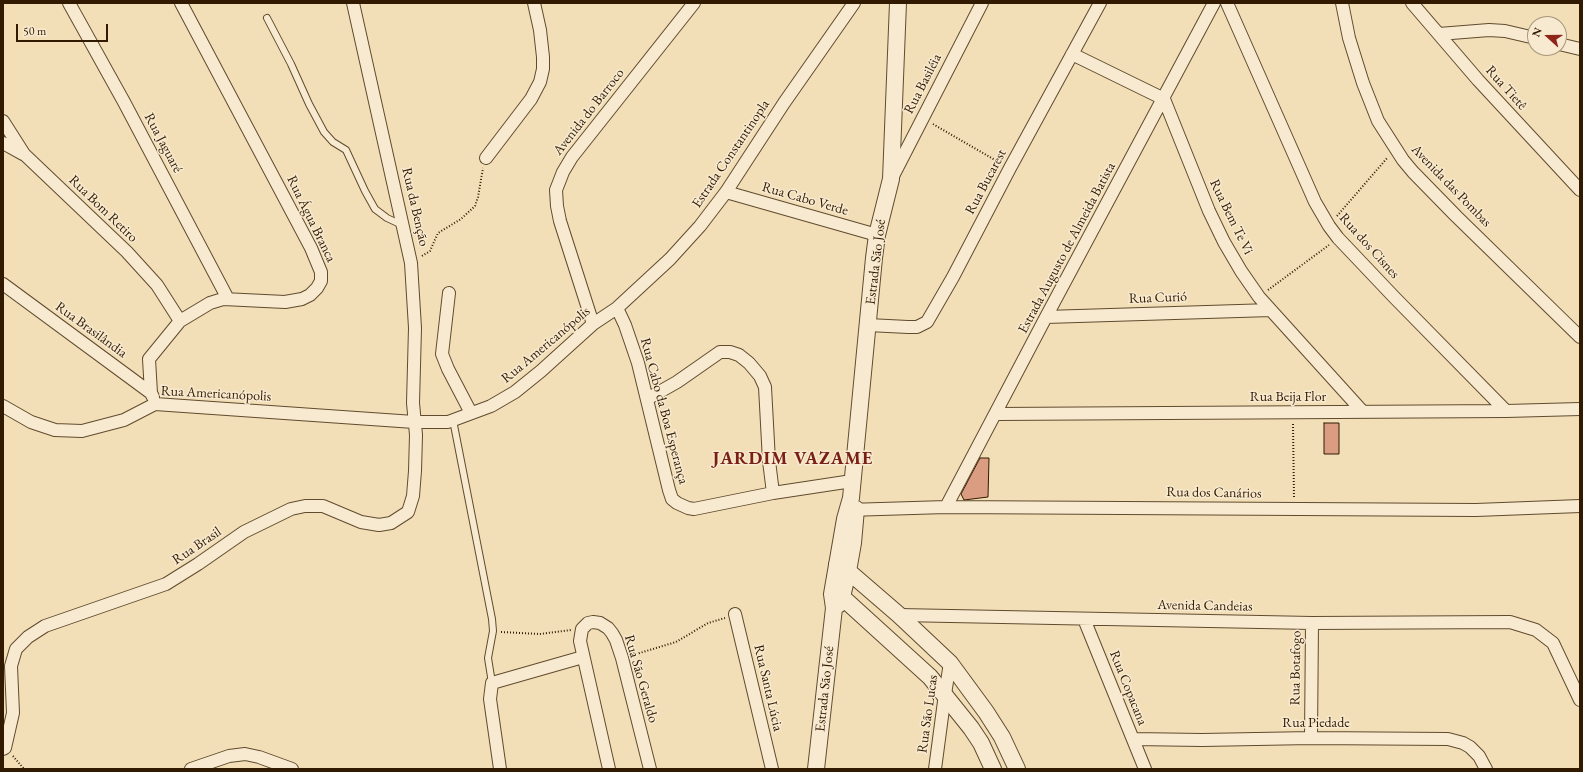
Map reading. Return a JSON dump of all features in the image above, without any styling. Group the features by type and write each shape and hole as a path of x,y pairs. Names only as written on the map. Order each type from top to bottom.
{"street":[{"name":"Rua Jaguaré","path":"68,3 124,102 228,299"},
{"name":"Rua Água Branca","path":"153,398 149,359 180,321 217,300 228,299 285,302 302,299 310,295 321,281 321,272 311,248 181,3"},
{"name":"Rua da Benção","path":"353,3 404,225 411,263 415,328 413,403 414,422"},
{"path":"486,158 531,99 540,82 543,69 540,30 534,3"},
{"name":"Avenida do Barroco","path":"593,324 560,221 556,206 556,190 562,172 572,157 694,3"},
{"name":"Estrada Constantinopla","path":"617,308 670,259 700,226 726,192 784,103 854,3"},
{"name":"Estrada São José","path":"816,769 836,599 842,568 853,543 851,506 852,481 877,235 891,179 898,3"},
{"name":"Rua Basiléia","path":"891,179 982,3"},
{"name":"Rua Bucarest","path":"868,325 917,327 927,322 953,277 1010,168 1100,3"},
{"name":"Estrada Augusto de Almeida Batista","path":"946,507 1214,3"},
{"name":"Rua dos Cisnes","path":"1227,3 1315,202 1329,226 1338,238 1506,411"},
{"name":"Avenida das Pombas","path":"1342,3 1349,38 1363,83 1378,121 1395,148 1413,172 1580,337"},
{"name":"Rua Tietê","path":"1412,3 1478,80 1580,190"},
{"path":"1439,34 1489,30 1505,31 1527,36"},
{"path":"1567,46 1580,49"},
{"path":"1072,54 1164,98"},
{"name":"Rua Bem Te Vi","path":"1164,98 1209,212 1224,242 1259,297 1363,412"},
{"name":"Rua Bom Retiro","path":"3,121 24,154 127,252 157,285 180,321"},
{"path":"3,143 24,154"},
{"name":"Rua Cabo Verde","path":"726,192 877,235"},
{"name":"Rua Brasilândia","path":"3,284 153,398"},
{"path":"449,293 442,354 448,369 471,413"},
{"name":"Rua Americanópolis","path":"450,421 491,406 515,392 541,371 593,324 617,308"},
{"name":"Rua Cabo da Boa Esperança","path":"617,308 625,326 647,399 652,425 672,499 682,506 694,509 773,493"},
{"name":"Rua Curió","path":"1046,317 1271,310"},
{"path":"647,399 677,382 720,352 730,352 739,355 749,363 760,376 765,387 769,461 773,493 852,481"},
{"name":"Rua Americanópolis","path":"3,406 31,422 55,430 82,431 124,420 153,398 414,422"},
{"name":"Rua Beija Flor","path":"996,414 1292,411 1506,411 1580,409"},
{"path":"414,422 450,421"},
{"name":"Rua Brasil","path":"4,748 13,713 11,666 16,649 28,637 51,624 166,584 244,532 291,508 323,506 360,522 379,525 391,522 408,512 413,496 416,435 414,422"},
{"name":"Rua dos Canários","path":"851,506 1476,510 1580,506"},
{"path":"842,568 899,615 950,663 986,712 1002,737 1017,769"},
{"path":"836,599 914,661 945,694 981,743 993,769"},
{"name":"Rua Santa Lúcia","path":"735,614 772,769"},
{"name":"Avenida Candeias","path":"899,615 1312,623 1510,622 1536,630 1553,643 1580,700"},
{"name":"Rua Copacana","path":"1084,619 1145,769"},
{"name":"Rua São Geraldo","path":"582,629 588,623 593,622 600,623 608,628 612,633 622,658 650,769"},
{"name":"Rua Botafogo","path":"1311,738 1312,623"},
{"path":"582,629 580,641 582,657 609,769"},
{"path":"500,769 490,699 492,683 582,657"},
{"name":"Rua São Lucas","path":"936,769 950,663"},
{"name":"Rua Piedade","path":"1133,739 1448,739 1463,743 1470,747 1479,756 1486,769"},
{"path":"191,769 229,756 245,754 259,757 292,769"}],"lane":[{"path":"267,18 324,132 333,142 346,150 365,191 376,209 387,218 404,225"},
{"path":"450,421 487,592 493,631 488,658 492,683"}],"path":[{"path":"923,118 1010,168"},
{"path":"1329,226 1395,148"},
{"path":"411,263 430,251 438,233 461,219 475,206 478,197 481,173 486,158"},
{"path":"1259,297 1338,238"},
{"path":"1292,411 1294,509"},
{"path":"622,658 676,642 708,623 735,614"},
{"path":"493,631 540,634 582,629"},
{"path":"4,748 24,769"}],"building":[{"path":"1324,423 1339,423 1339,454 1324,454"},
{"path":"980,458 989,458 988,497 964,500 961,494"}],"district":[{"name":"JARDIM VAZAME","path":"793,459"}]}
